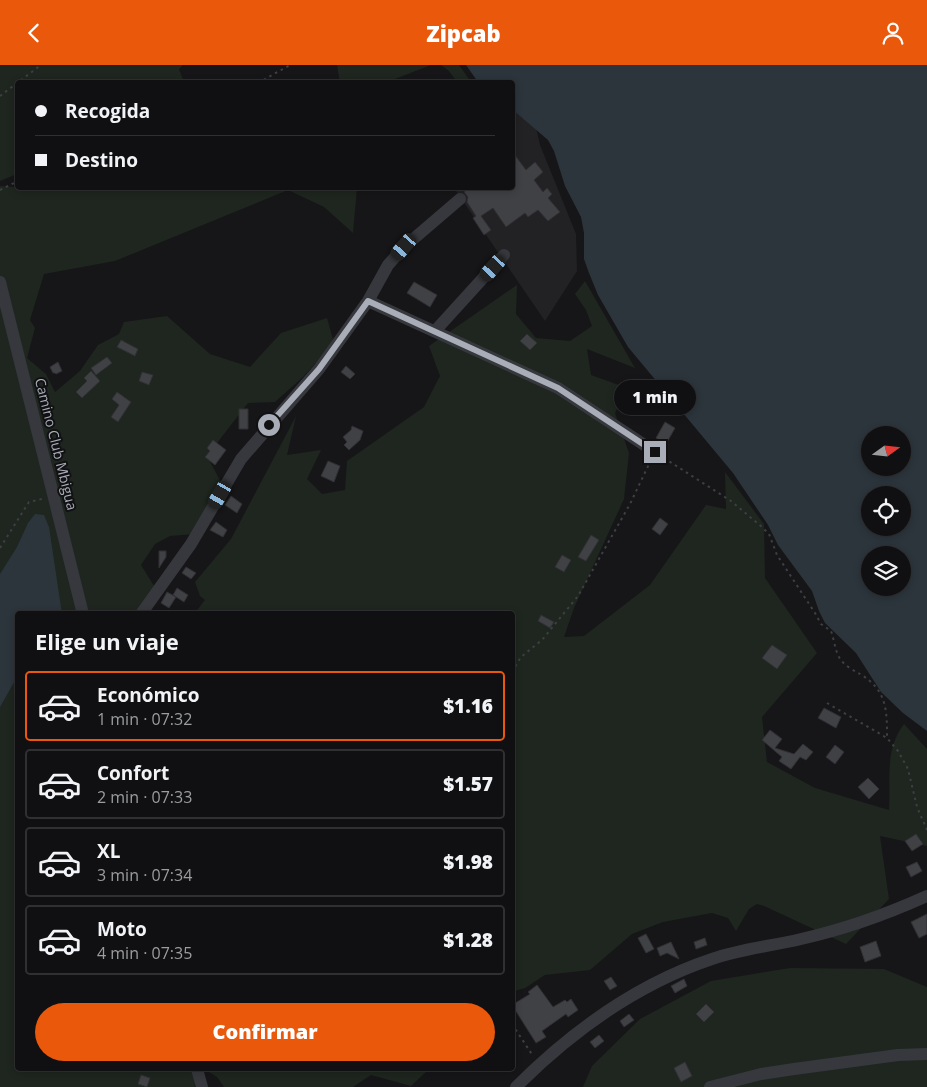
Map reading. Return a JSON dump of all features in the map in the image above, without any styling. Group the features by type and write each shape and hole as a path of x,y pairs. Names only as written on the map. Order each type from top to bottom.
{"street":[{"path":"143,611 191,544 241,459 319,369 368,301 388,265 404,247 460,199"},
{"path":"435,331 504,255"},
{"name":"Camino Club Mbigua","path":"0,281 81,611"},
{"path":"368,301 558,388 655,452"},
{"path":"516,1087 539,1064 612,1007 690,967 713,959 849,927 882,916 927,896"},
{"path":"710,1087 761,1074 898,1055 927,1054"},
{"path":"198,1071 202,1087"}],"path":[{"path":"21,80 41,65"},
{"path":"263,80 285,66 290,65"},
{"path":"0,96 15,85"},
{"path":"0,190 15,182"},
{"path":"515,667 521,657 542,640 578,596 630,504 655,452 731,501 769,534 777,555 821,624 831,631 839,657 852,670 868,679 880,693 887,709 887,738"},
{"path":"0,548 29,502 54,496"},
{"path":"827,703 887,738 898,751 908,769 917,807 927,830"},
{"path":"515,1028 539,1064"}],"shaded area":[{"path":"0,65 183,65 179,69 183,80 15,80 15,175 0,181"},
{"path":"337,65 431,65 395,79 340,80"},
{"path":"441,65 459,65 470,80 456,80 449,71"},
{"path":"466,65 927,65 927,731 903,713 881,692 856,653 825,623 812,591 778,545 768,525 733,473 628,347 598,295 589,273 584,259 584,233 581,217 565,186 554,151 548,140 515,112 515,80 477,80"},
{"path":"515,109 536,128 540,145 576,234 577,271 545,321 455,190 515,190"},
{"path":"0,186 15,187 15,190 78,191 288,190 115,261 44,274 30,320 35,328 27,358 46,374 55,392 80,371 98,345 119,334 124,322 167,316 210,354 250,367 281,333 327,318 334,343 303,377 275,402 248,403 207,456 222,484 195,534 170,536 155,544 141,565 156,589 142,611 15,611 15,1071 195,1071 195,1087 0,1087"},
{"path":"288,190 357,190 353,233 324,207"},
{"path":"585,281 635,368 587,349 591,375 627,388 615,413 629,453 624,499 574,608 564,637 584,636 650,585 706,505 726,509 725,472 764,524 765,578 817,653 762,717 767,762 815,788 889,810 891,755 898,734 904,724 927,749 927,846 880,836 889,899 846,944 757,904 749,909 736,931 728,918 712,913 663,922 632,934 590,970 545,975 525,988 515,991 515,611 196,611 205,600 200,596 195,582 231,539 296,416 287,455 321,450 307,479 322,494 345,490 347,461 424,407 440,376 429,346 517,285 516,314 536,338 570,341 592,326 586,310 575,294"},
{"path":"35,514 44,515 49,527 62,611 15,611 15,681 0,707 0,574 17,547 28,523"},
{"path":"790,968 884,969 927,987 927,1087 583,1087 592,1066 640,1019 711,981"},
{"path":"427,1071 411,1086 371,1075 353,1087 224,1087 217,1077 209,1072"}],"building":[{"path":"515,155 526,170 535,162 543,172 534,180 543,192 547,188 552,194 548,198 560,212 548,221 538,210 528,217 525,213 506,227 493,208 481,216 491,230 484,235 473,218 476,216 467,202 468,197 464,192 466,190 515,190"},
{"path":"414,282 437,295 430,307 407,293"},
{"path":"527,334 537,343 530,350 520,341"},
{"path":"121,340 138,349 135,356 117,347"},
{"path":"107,357 112,363 96,375 91,368"},
{"path":"58,362 62,371 56,374 53,373 50,367"},
{"path":"346,366 355,374 350,379 341,372"},
{"path":"91,371 100,381 82,398 76,392 87,381 84,378"},
{"path":"142,372 153,375 149,385 139,381"},
{"path":"117,392 131,402 118,422 111,417 119,405 112,399"},
{"path":"239,409 248,409 248,429 239,429"},
{"path":"665,422 675,428 666,444 656,438"},
{"path":"352,426 363,431 360,440 349,450 344,445 347,442 343,437 351,430"},
{"path":"213,440 226,450 215,465 205,457 210,451 207,448"},
{"path":"328,461 340,466 334,482 321,476"},
{"path":"231,496 242,504 237,513 225,505"},
{"path":"660,518 668,524 660,535 652,529"},
{"path":"216,522 227,530 223,537 210,530"},
{"path":"591,535 599,540 586,561 578,557"},
{"path":"159,551 166,551 166,557 159,568"},
{"path":"562,555 571,560 564,572 555,567"},
{"path":"186,567 196,573 191,579 182,573"},
{"path":"177,588 188,595 184,602 173,595"},
{"path":"167,592 176,597 169,608 161,603"},
{"path":"541,615 554,622 550,628 538,621"},
{"path":"772,645 787,655 777,669 762,658"},
{"path":"824,708 841,717 836,728 818,718"},
{"path":"770,730 782,739 775,748 794,754 803,744 813,752 806,760 800,757 791,769 779,761 782,757 762,740"},
{"path":"835,745 844,752 835,764 826,757"},
{"path":"868,778 879,789 869,799 858,787"},
{"path":"916,834 923,844 912,851 905,841"},
{"path":"917,862 922,871 911,877 906,867"},
{"path":"927,914 927,934 919,938 911,922"},
{"path":"646,934 654,949 646,953 638,938"},
{"path":"705,938 707,945 696,949 694,942"},
{"path":"876,941 881,956 865,962 860,947"},
{"path":"671,942 679,959 667,953 660,956 657,948"},
{"path":"611,977 617,986 610,990 604,981"},
{"path":"684,979 687,986 675,993 671,986"},
{"path":"537,985 553,1007 565,1000 567,1002 571,999 578,1010 568,1017 566,1014 542,1031 546,1037 536,1043 515,1010 515,1003 530,994 528,992"},
{"path":"706,1004 714,1012 704,1022 696,1014"},
{"path":"629,1014 634,1020 624,1027 620,1021"},
{"path":"599,1035 604,1041 595,1048 590,1042"},
{"path":"685,1062 692,1076 681,1082 674,1068"},
{"path":"141,1075 150,1078 147,1087 138,1084"}],"route":[{"path":"269,425 319,369 368,301 558,388 655,452"}]}
